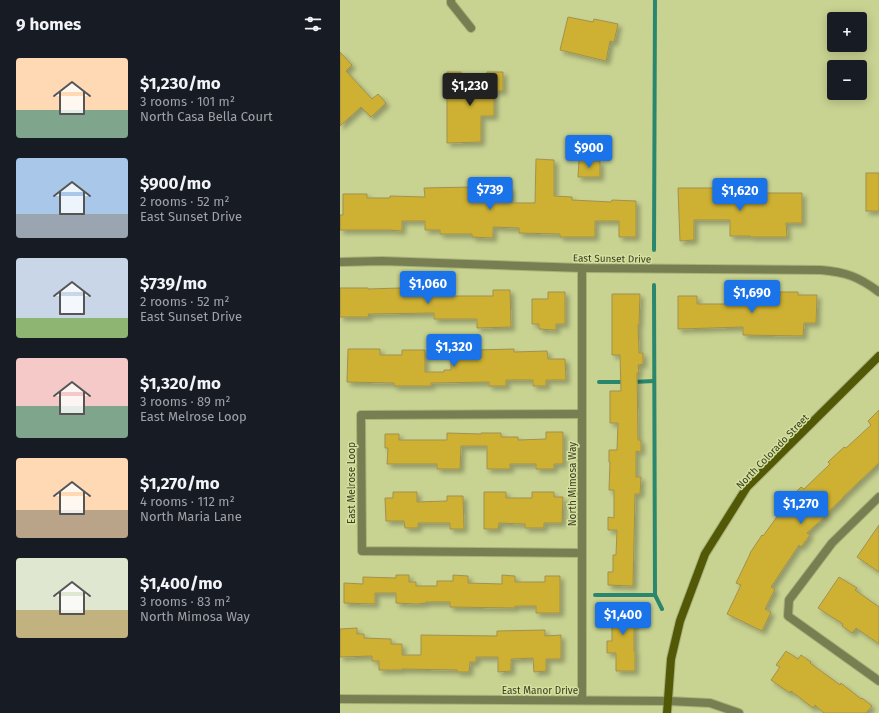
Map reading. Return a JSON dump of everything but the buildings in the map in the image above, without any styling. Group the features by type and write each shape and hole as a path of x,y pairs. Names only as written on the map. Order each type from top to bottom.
{"street":[{"path":"451,0 451,3 471,28"},
{"name":"East Sunset Drive","path":"340,262 382,261 582,268 821,270 849,274 863,281 879,292"},
{"name":"North Mimosa Way","path":"582,268 582,700"},
{"name":"North Colorado Street","path":"667,713 670,659 680,621 705,554 747,488 879,356"},
{"name":"East Melrose Loop","path":"582,414 361,415 362,551 582,554"},
{"path":"878,500 832,543 790,600 788,616 879,682"},
{"name":"East Manor Drive","path":"340,699 668,701 710,703 739,713"}],"waterway":[{"path":"654,250 655,0"},
{"path":"654,285 655,595 662,609"},
{"path":"633,382 654,381"},
{"path":"599,382 625,382"},
{"path":"595,595 655,595"}]}
